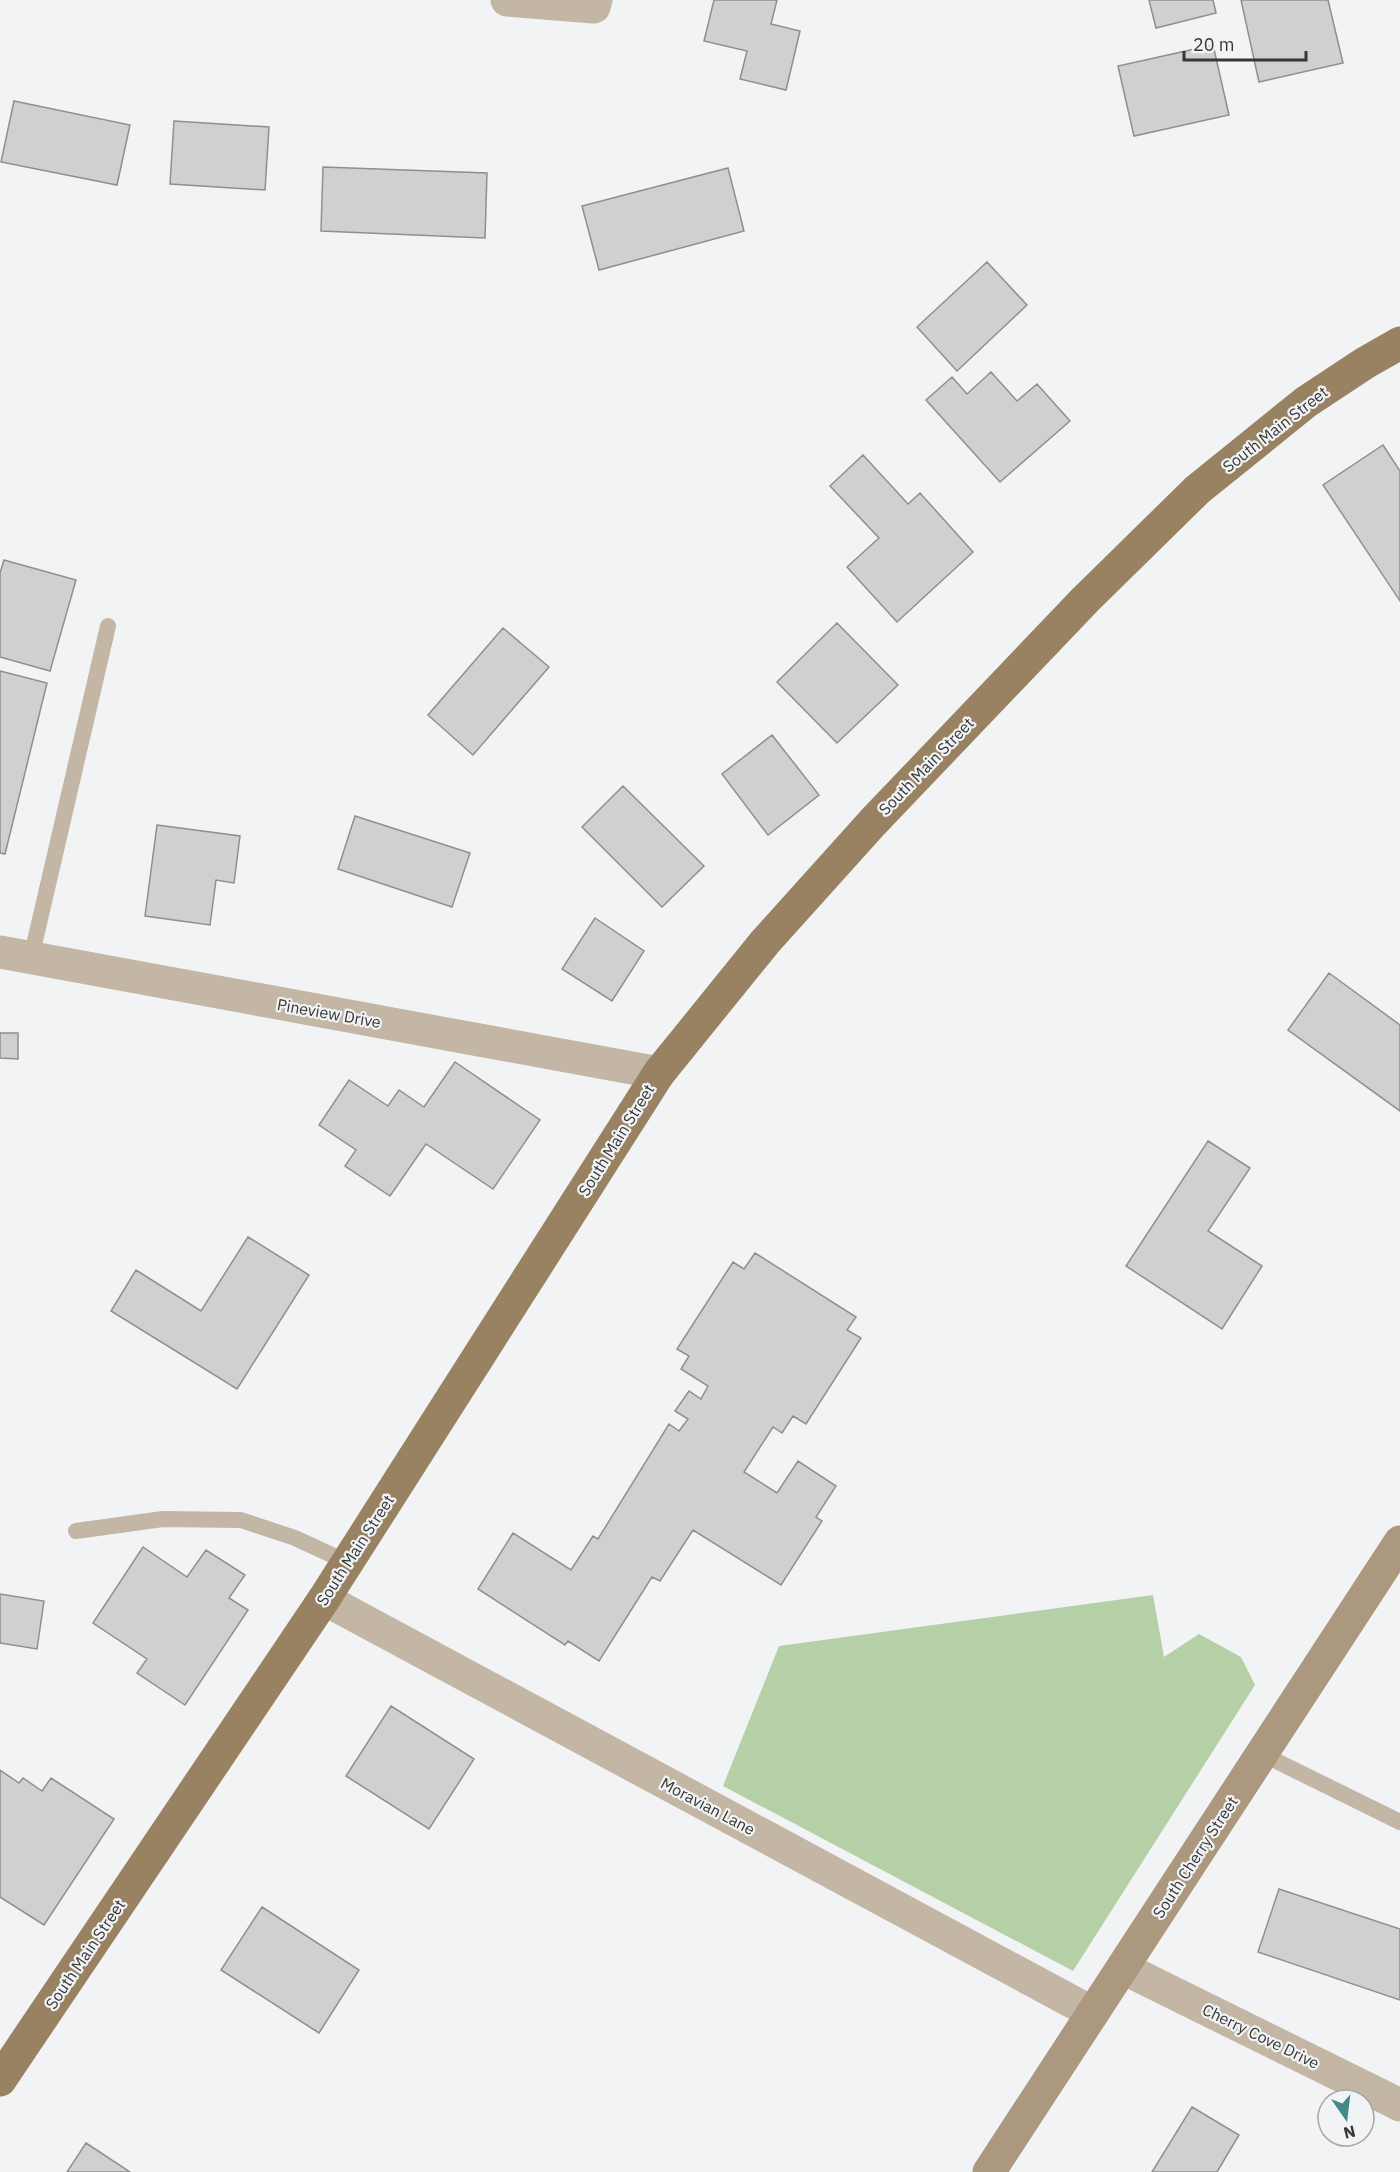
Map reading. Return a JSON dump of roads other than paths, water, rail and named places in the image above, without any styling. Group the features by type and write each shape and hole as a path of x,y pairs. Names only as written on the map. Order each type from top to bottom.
{"main road":[{"name":"South Main Street","path":"0,2080 324,1599 659,1073 765,942 873,822 1135,550 1197,490 1261,437 1306,402 1400,343"},
{"name":"South Cherry Street","path":"989,2172 1400,1542"}],"street":[{"path":"507,0 595,3"},
{"name":"Pineview Drive","path":"16,955 659,1073"},
{"name":"Moravian Lane","path":"324,1599 1093,2013"},
{"name":"Cherry Cove Drive","path":"1123,1968 1400,2105"}],"lane":[{"path":"16,955 108,626"},
{"path":"76,1531 163,1519 241,1520 295,1538 347,1562"},
{"path":"1262,1754 1400,1822"}]}
